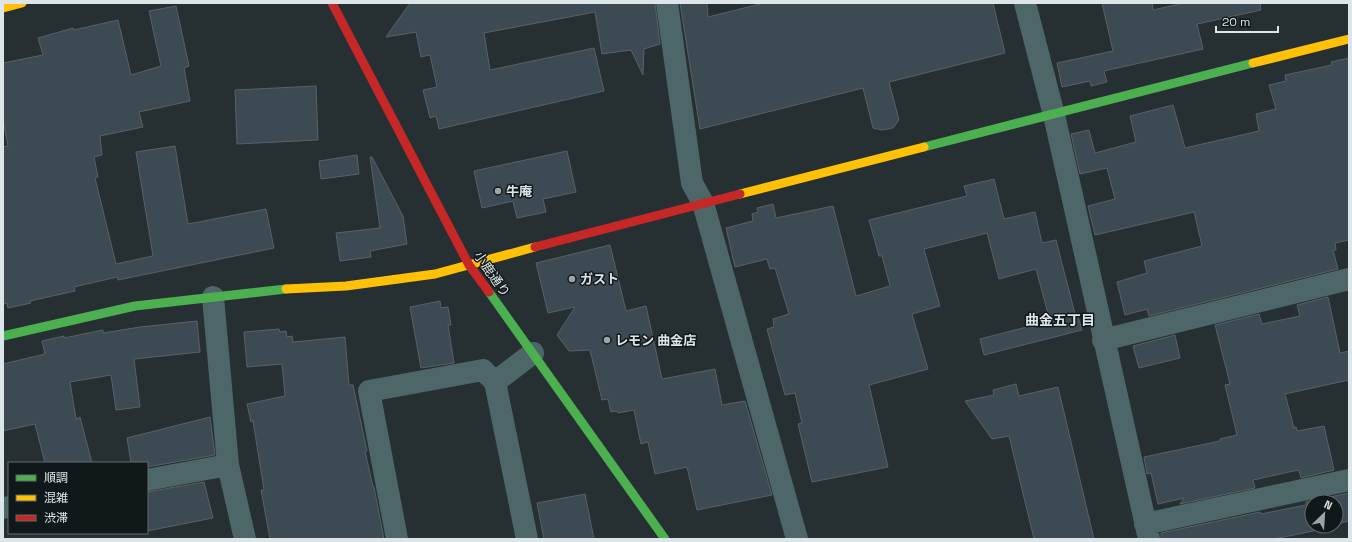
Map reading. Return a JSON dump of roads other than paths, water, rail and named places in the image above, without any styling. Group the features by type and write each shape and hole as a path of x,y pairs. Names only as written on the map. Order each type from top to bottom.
{"street":[{"path":"3,8 22,3"},
{"name":"小鹿通り","path":"332,3 469,265 665,539"},
{"path":"667,3 692,183 703,204 797,539"},
{"path":"1025,3 1054,115 1147,532 1349,480"},
{"path":"3,336 135,306 213,297 398,280 435,274 1349,39"},
{"path":"1103,340 1349,279"},
{"path":"213,297 228,465 245,539"},
{"path":"495,382 533,353"},
{"path":"396,539 369,391 483,370 495,382 527,539"},
{"path":"148,480 228,465"}],"place":[{"name":"牛庵","path":"498,191"},
{"name":"ガスト","path":"572,279"},
{"name":"レモン 曲金店","path":"607,340"}],"district":[{"name":"曲金五丁目","path":"1060,320"}]}
